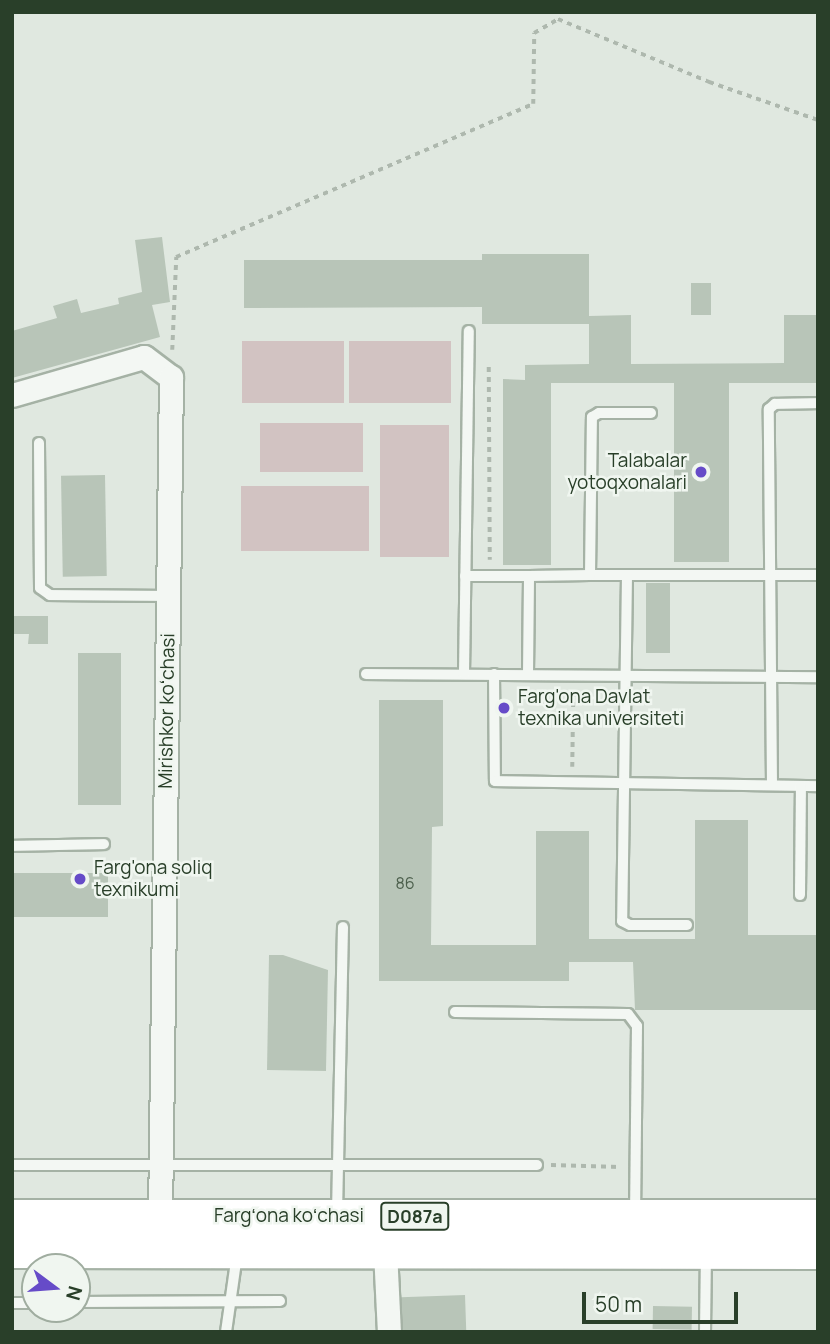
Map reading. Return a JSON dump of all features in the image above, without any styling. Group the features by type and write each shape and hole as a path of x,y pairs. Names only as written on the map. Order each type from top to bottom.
{"main road":[{"name":"Fargʻona koʻchasi","path":"21,1234 160,1216 818,1217"},
{"name":"Fargʻona koʻchasi","path":"21,1234 66,1255 238,1251 818,1251"}],"street":[{"path":"12,396 144,357 171,377"},
{"name":"Mirishkor koʻchasi","path":"160,1216 171,377"},
{"path":"385,1251 389,1332"}],"lane":[{"path":"464,674 469,331"},
{"path":"772,785 769,409 775,404 818,403"},
{"path":"590,575 592,417 599,413 651,413"},
{"path":"39,443 40,588 50,595 168,596"},
{"path":"627,575 622,921 630,925 687,925"},
{"path":"466,576 818,575"},
{"path":"528,576 528,674"},
{"path":"366,674 818,677"},
{"path":"494,674 495,781 818,786"},
{"path":"800,895 801,786"},
{"path":"12,846 104,844"},
{"path":"337,1216 343,927"},
{"path":"455,1012 628,1014 637,1026 635,1217"},
{"path":"12,1165 537,1165"},
{"path":"226,1332 238,1251"},
{"path":"705,1332 706,1251"},
{"path":"91,1302 280,1301"}],"path":[{"path":"171,377 176,257 533,104 534,33 558,19 709,82 818,120"},
{"path":"488,367 490,576"},
{"path":"572,782 574,675"},
{"path":"537,1165 636,1167"}],"shaded area":[{"path":"242,341 344,341 344,403 242,403"},
{"path":"349,341 451,341 451,403 349,403"},
{"path":"260,423 363,423 363,472 260,472"},
{"path":"380,425 449,425 449,557 380,557"},
{"path":"241,486 369,486 369,551 241,551"}],"building":[{"path":"162,237 170,302 152,305 160,337 12,378 12,331 57,318 53,306 77,299 81,313 119,304 118,298 142,292 135,240"},
{"name":"Talabalar yotoqxonalari","path":"482,254 589,254 589,316 631,315 631,364 784,363 784,315 818,315 818,383 729,383 729,562 674,562 674,383 551,383 551,565 503,565 503,379 525,380 525,365 589,364 589,324 482,324 482,307 244,308 244,260 482,260"},
{"path":"691,283 711,283 711,315 691,315"},
{"path":"105,475 107,576 63,577 61,476"},
{"path":"646,583 670,583 670,653 646,653"},
{"path":"12,616 48,616 48,644 28,644 29,634 12,634"},
{"path":"78,653 121,653 121,805 78,805"},
{"path":"379,700 443,700 443,826 432,827 431,945 536,945 536,831 589,831 589,939 695,939 695,820 748,820 748,935 818,935 818,1010 635,1010 633,962 569,962 569,981 379,981"},
{"path":"12,873 108,873 108,917 12,917"},
{"path":"269,955 283,955 328,970 326,1071 267,1070"},
{"path":"465,1295 466,1331 402,1332 401,1297"},
{"path":"653,1306 692,1307 692,1330 653,1329"}],"place":[{"name":"Talabalar yotoqxonalari","path":"701,472"},
{"name":"Farg'ona Davlat texnika universiteti","path":"504,708"},
{"name":"Farg'ona soliq texnikumi","path":"80,879"}]}
